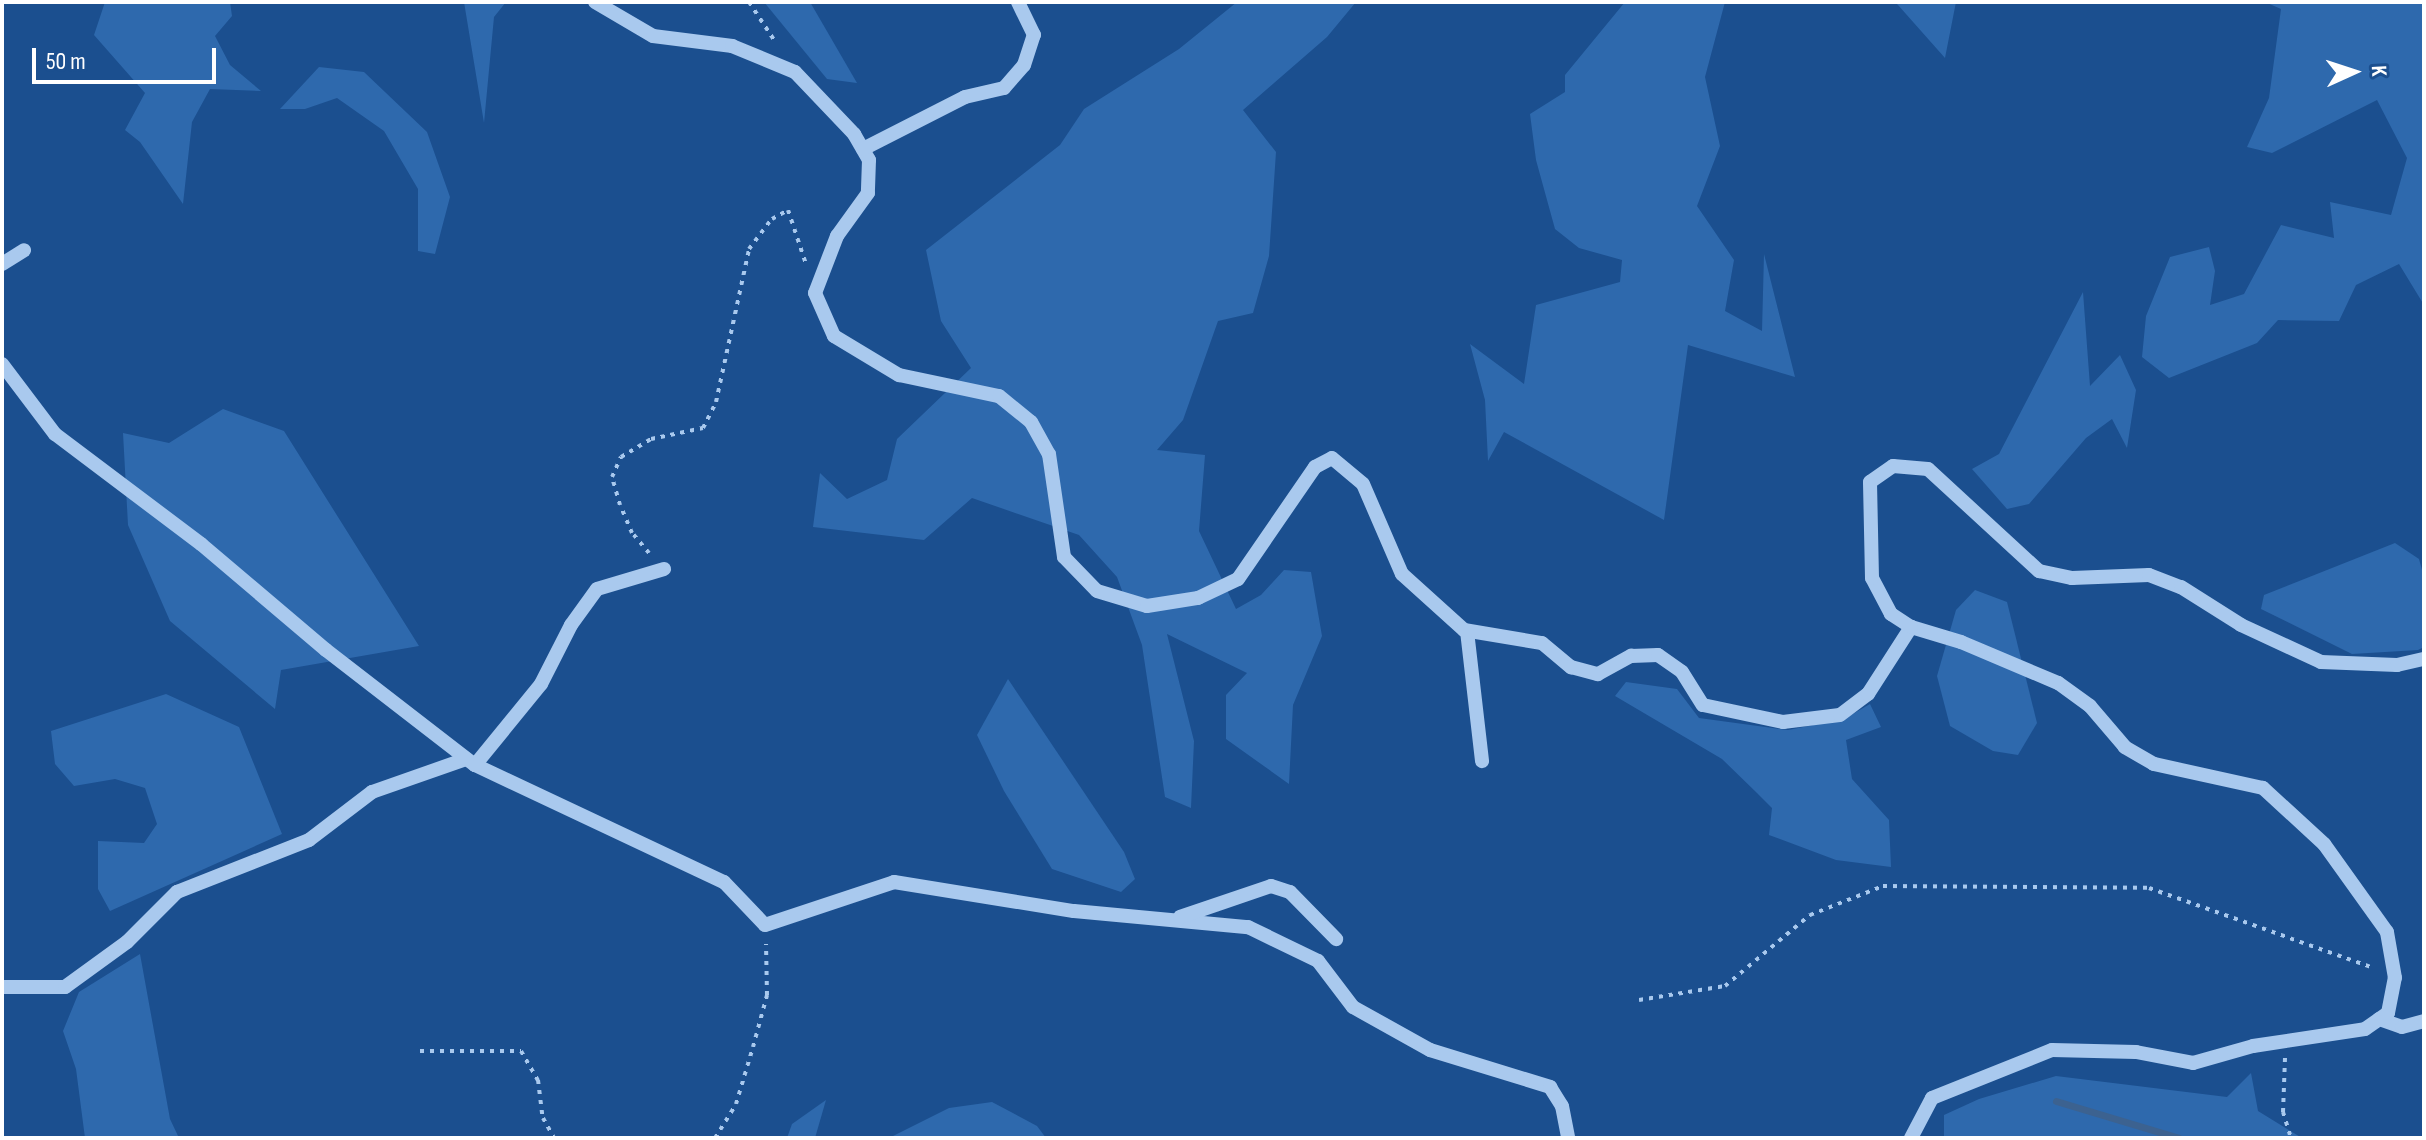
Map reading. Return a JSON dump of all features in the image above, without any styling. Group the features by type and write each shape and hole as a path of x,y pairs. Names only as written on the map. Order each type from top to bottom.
{"street":[{"path":"595,2 653,36 732,46 795,72 863,149 869,160 868,193 837,236 815,293 834,336 899,375 999,396 1031,422 1049,454 1064,557 1097,591 1147,606 1198,598 1238,579 1315,467 1332,458 1363,484 1402,574 1467,631 1542,643 1571,667 1598,674 1631,656 1658,655 1682,672 1703,705 1783,722 1840,715 1868,694 1911,627"},
{"path":"863,149 965,97 1004,88 1024,65 1034,35 1018,2"},
{"path":"2,264 24,250"},
{"path":"2,364 55,434 201,544 326,650 470,762 724,882 765,925 894,882 1074,911 1248,927 1318,961 1353,1007 1430,1050 1550,1087 1562,1106 1568,1138"},
{"path":"1911,1138 1932,1098 2052,1050 2136,1052 2193,1063 2285,1040 2365,1029 2388,1013 2395,978 2387,932 2324,844 2263,788 2154,764 2125,747 2090,706 2058,683 1961,642 1911,627 1891,614 1872,578 1870,482 1893,466 1928,469 2039,571 2072,578 2149,575 2181,587 2241,625 2321,662 2397,665 2424,659"},
{"path":"2,987 65,987 127,942 177,892 309,840 372,792 470,762 541,684 571,625 597,589 664,569"},
{"path":"1467,631 1482,761"},
{"path":"1172,920 1271,886 1290,892 1336,939"},
{"path":"2379,1019 2402,1027 2424,1021"}],"path":[{"path":"749,2 795,72"},
{"path":"664,569 632,533 620,505 612,477 621,457 651,439 703,428 716,402 749,249 772,219 788,210 815,293"},
{"path":"1639,1000 1725,986 1810,915 1883,886 2149,888 2366,967 2378,969 2382,957"},
{"path":"715,1138 736,1104 767,995 765,925"},
{"path":"2285,1040 2283,1112 2291,1138"},
{"path":"420,1051 521,1051 538,1080 543,1118 554,1138"}],"shaded area":[{"path":"105,2 230,2 232,16 215,36 230,65 261,91 210,89 192,122 183,204 140,142 125,130 145,93 94,35"},
{"path":"464,2 506,2 494,17 484,123"},
{"path":"764,2 810,2 857,83 827,79"},
{"path":"1237,2 1356,2 1327,37 1243,110 1276,152 1269,256 1253,313 1218,321 1183,420 1157,450 1205,455 1199,531 1236,609 1261,595 1284,570 1311,572 1322,636 1293,705 1289,784 1226,739 1226,695 1247,673 1167,634 1194,741 1191,808 1165,797 1142,645 1117,577 1079,535 972,498 924,540 813,527 820,473 847,499 887,480 897,439 971,368 941,321 926,250 1060,145 1084,109 1179,49"},
{"path":"1625,2 1725,2 1705,77 1720,146 1697,206 1734,260 1725,311 1762,331 1764,254 1795,377 1688,345 1664,520 1504,432 1488,461 1485,400 1470,344 1524,384 1536,305 1620,282 1622,260 1579,248 1555,229 1536,160 1530,114 1565,92 1565,75"},
{"path":"1895,2 1956,2 1945,58 1898,5"},
{"path":"2265,2 2424,2 2424,305 2399,264 2356,285 2339,321 2278,320 2257,343 2169,378 2142,357 2146,316 2170,257 2209,247 2215,271 2210,305 2244,294 2281,225 2334,238 2330,202 2391,215 2407,158 2377,100 2272,153 2247,147 2269,98 2281,9"},
{"path":"319,67 364,72 427,132 450,197 435,254 418,251 418,189 384,131 337,98 305,109 280,109"},
{"path":"2083,292 2090,386 2120,355 2136,390 2127,448 2112,419 2086,438 2029,504 2007,509 1972,469 1999,454"},
{"path":"223,409 284,431 419,646 281,670 275,709 170,621 128,525 123,433 169,443"},
{"path":"2395,543 2419,559 2424,577 2424,647 2418,650 2352,654 2261,609 2264,595"},
{"path":"1975,590 2007,602 2037,723 2018,755 1993,751 1950,726 1937,676 1956,610"},
{"path":"1008,679 1124,852 1135,879 1121,892 1052,869 1004,791 977,735"},
{"path":"1626,682 1677,689 1699,718 1788,730 1844,719 1870,704 1881,727 1846,740 1852,779 1889,820 1891,867 1836,860 1769,835 1772,808 1722,759 1615,696"},
{"path":"166,694 239,727 282,834 110,911 98,889 98,841 144,843 157,824 145,788 115,779 74,786 55,764 51,731"},
{"path":"140,954 170,1119 179,1138 85,1138 76,1069 63,1031 79,992"},
{"path":"2251,1073 2258,1111 2302,1138 1944,1138 1944,1115 1979,1099 2056,1076 2227,1097"},
{"path":"826,1100 815,1138 787,1138 792,1124"},
{"path":"992,1102 1037,1126 1046,1138 889,1138 949,1108"}],"waterway":[{"path":"2056,1101 2179,1138"}]}
